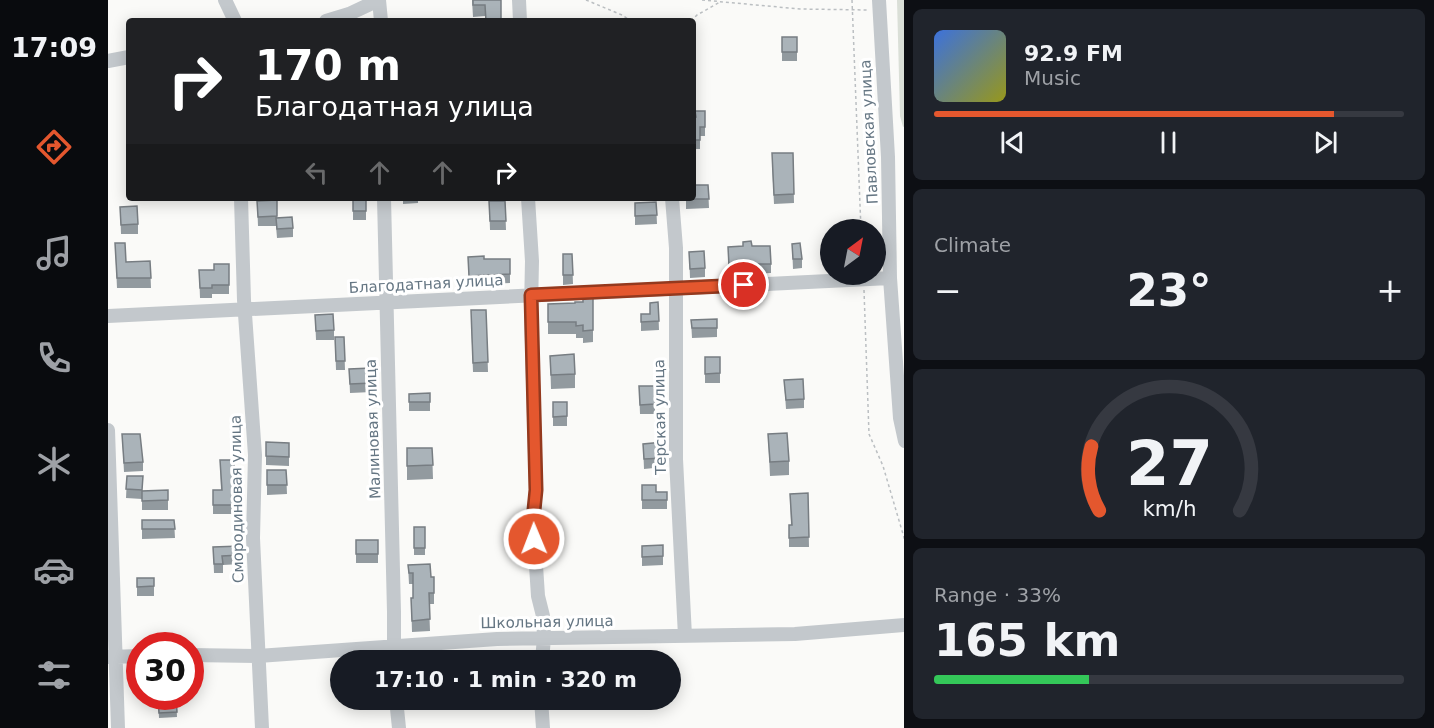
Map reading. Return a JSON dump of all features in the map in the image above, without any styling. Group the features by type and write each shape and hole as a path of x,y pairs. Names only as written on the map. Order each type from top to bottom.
{"street":[{"path":"225,0 234,18"},
{"path":"336,18 379,0 381,18"},
{"path":"519,0 520,18"},
{"name":"Павловская улица","path":"879,5 888,157 890,278 900,418 904,441"},
{"path":"108,61 126,58"},
{"name":"Смородиновая улица","path":"241,201 245,309 255,455 253,538 262,728"},
{"name":"Малиновая улица","path":"384,201 394,612 392,650"},
{"path":"528,201 532,261 536,490 533,520 538,596 543,616 543,650"},
{"name":"Терская улица","path":"672,201 676,249 676,459 685,636"},
{"name":"Благодатная улица","path":"886,278 890,278"},
{"name":"Благодатная улица","path":"108,316 820,281"},
{"path":"108,430 112,657 118,728"},
{"name":"Школьная улица","path":"204,655 258,656 497,639 795,634 904,625"},
{"path":"397,710 399,728"},
{"path":"542,710 543,728"}],"path":[{"path":"586,0 626,18"},
{"path":"702,0 800,9 852,10 879,5"},
{"path":"852,0 861,219"},
{"path":"694,18 722,1"},
{"path":"863,285 869,434 884,466 904,541"}],"shaded area":[{"path":"897,0 904,0 903,127 900,116"}],"building":[{"path":"473,0 501,0 501,18 486,18 485,5 473,5"},
{"path":"782,37 797,37 797,52 782,52"},
{"path":"696,111 705,111 705,127 700,127 700,140 696,140"},
{"path":"772,153 793,153 794,194 774,195"},
{"path":"696,185 708,185 709,199 696,199"},
{"path":"257,201 277,201 277,216 258,217"},
{"path":"353,201 366,201 366,211 353,211"},
{"path":"489,201 505,201 506,221 490,221"},
{"path":"656,202 657,215 635,216 635,203"},
{"path":"137,206 138,224 121,225 120,207"},
{"path":"292,217 293,228 277,229 276,218"},
{"path":"751,241 752,246 770,246 771,264 729,266 728,247 743,246 743,242"},
{"path":"115,243 125,243 126,262 150,261 151,278 117,278"},
{"path":"800,243 802,259 793,259 792,244"},
{"path":"704,251 705,268 690,269 689,252"},
{"path":"563,254 572,254 573,275 563,275"},
{"path":"484,256 484,259 510,259 510,274 469,276 468,257"},
{"path":"214,264 229,264 229,285 200,288 199,270 214,270"},
{"path":"593,297 593,330 583,331 583,325 576,326 576,322 548,322 548,304 583,302 583,298"},
{"path":"658,302 659,321 641,322 641,314 650,314 650,303"},
{"path":"471,310 486,310 488,362 473,363"},
{"path":"333,314 334,330 316,331 315,315"},
{"path":"717,319 717,328 692,328 691,320"},
{"path":"335,337 344,337 345,361 336,361"},
{"path":"574,354 575,374 551,375 550,356"},
{"path":"705,357 720,357 720,373 705,374"},
{"path":"371,368 372,383 350,384 349,369"},
{"path":"803,379 804,399 786,400 784,380"},
{"path":"639,386 654,386 655,404 640,405"},
{"path":"430,393 430,402 409,402 409,394"},
{"path":"553,402 567,402 567,416 553,417"},
{"path":"787,433 789,461 770,462 768,434"},
{"path":"122,434 140,434 143,462 124,463"},
{"path":"266,442 289,443 289,457 266,456"},
{"path":"663,442 664,458 644,459 643,444"},
{"path":"407,448 432,448 433,465 407,466"},
{"path":"220,460 234,460 234,505 213,505 213,490 222,490"},
{"path":"267,470 286,470 287,485 267,485"},
{"path":"127,476 143,476 142,490 126,489"},
{"path":"642,485 656,485 656,492 667,492 667,500 642,500"},
{"path":"168,490 168,500 142,501 142,491"},
{"path":"808,493 809,537 789,538 789,525 792,525 790,494"},
{"path":"142,520 174,520 175,529 142,529"},
{"path":"414,527 425,527 425,548 414,548"},
{"path":"356,540 378,540 378,554 356,554"},
{"path":"663,545 663,556 642,557 642,546"},
{"path":"241,546 241,555 222,556 223,564 214,564 213,547"},
{"path":"430,564 431,577 434,577 434,593 429,593 430,619 412,621 413,573 409,573 408,565"},
{"path":"137,578 154,578 154,586 137,587"},
{"path":"159,710 177,710 177,712 159,713"}],"route":[{"path":"534,539 536,490 531,295 744,285"}]}
